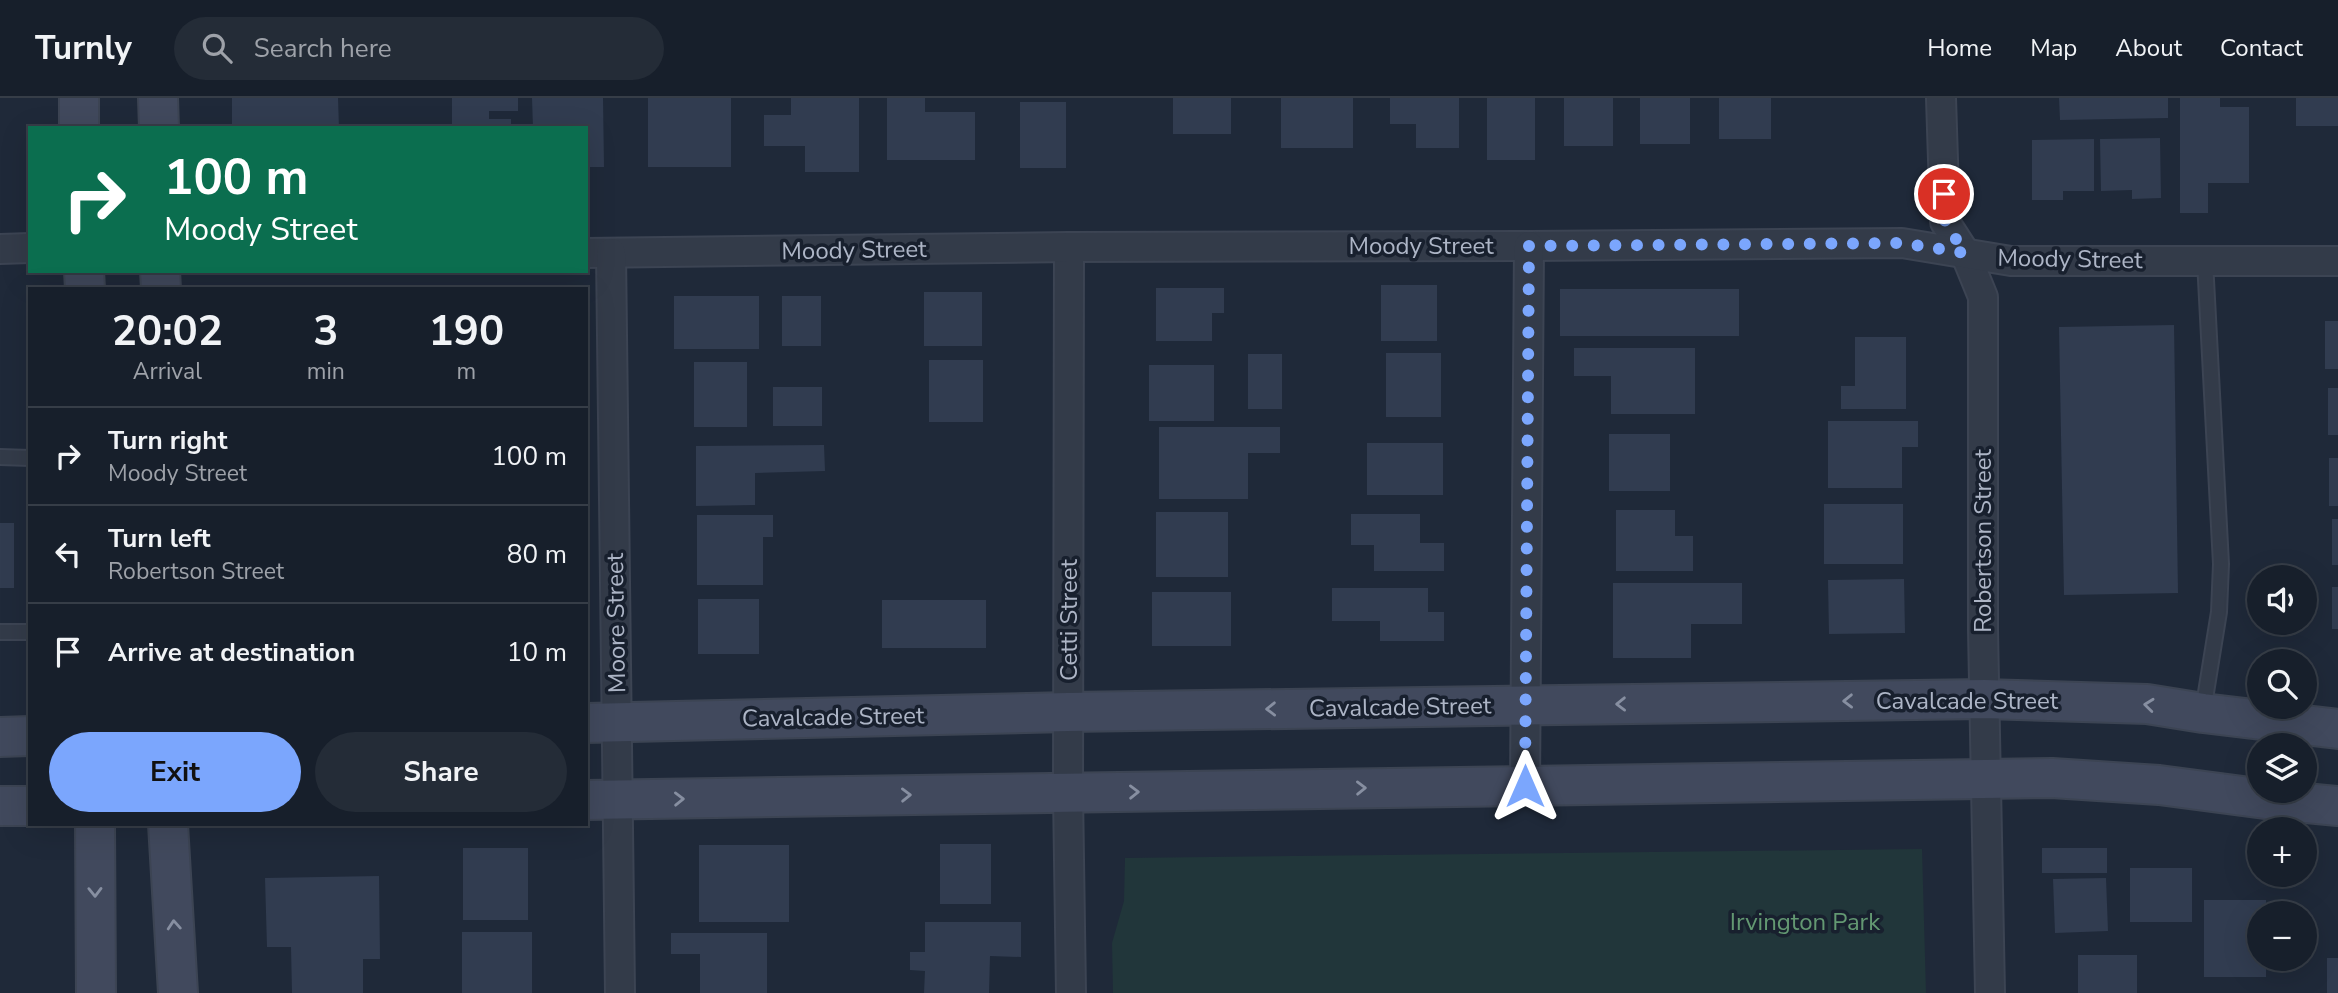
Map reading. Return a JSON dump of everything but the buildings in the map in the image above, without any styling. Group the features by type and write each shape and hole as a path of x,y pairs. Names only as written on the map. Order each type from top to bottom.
{"main road":[{"path":"79,98 79,126"},
{"path":"158,98 159,126"},
{"name":"Cavalcade Street","path":"602,723 1068,712 1984,698 2147,704 2338,729"},
{"path":"0,737 28,736"},
{"path":"602,800 2052,778 2159,785 2338,806"},
{"path":"0,806 28,806"},
{"path":"95,826 96,993"},
{"path":"168,826 178,993"}],"street":[{"name":"Robertson Street","path":"1941,98 1945,222 1965,253 1983,297 1984,698 1990,993"},
{"name":"Moody Street","path":"598,253 1069,247 1902,243 2011,261 2338,261"},
{"path":"1525,786 1529,246"},
{"name":"Cetti Street","path":"1069,247 1068,793 1071,993"},
{"path":"0,248 28,248"},
{"name":"Moore Street","path":"598,253 602,800 620,993"}],"lane":[{"path":"2203,713 2219,612 2221,564 2205,261"},
{"path":"0,457 28,458"},
{"path":"0,632 28,632"}],"green space":[{"name":"Irvington Park","path":"1922,849 1926,993 1113,993 1112,943 1124,901 1125,858"}],"route":[{"path":"1525,786 1529,246 1902,243 1965,253 1945,222 1944,194"}]}
